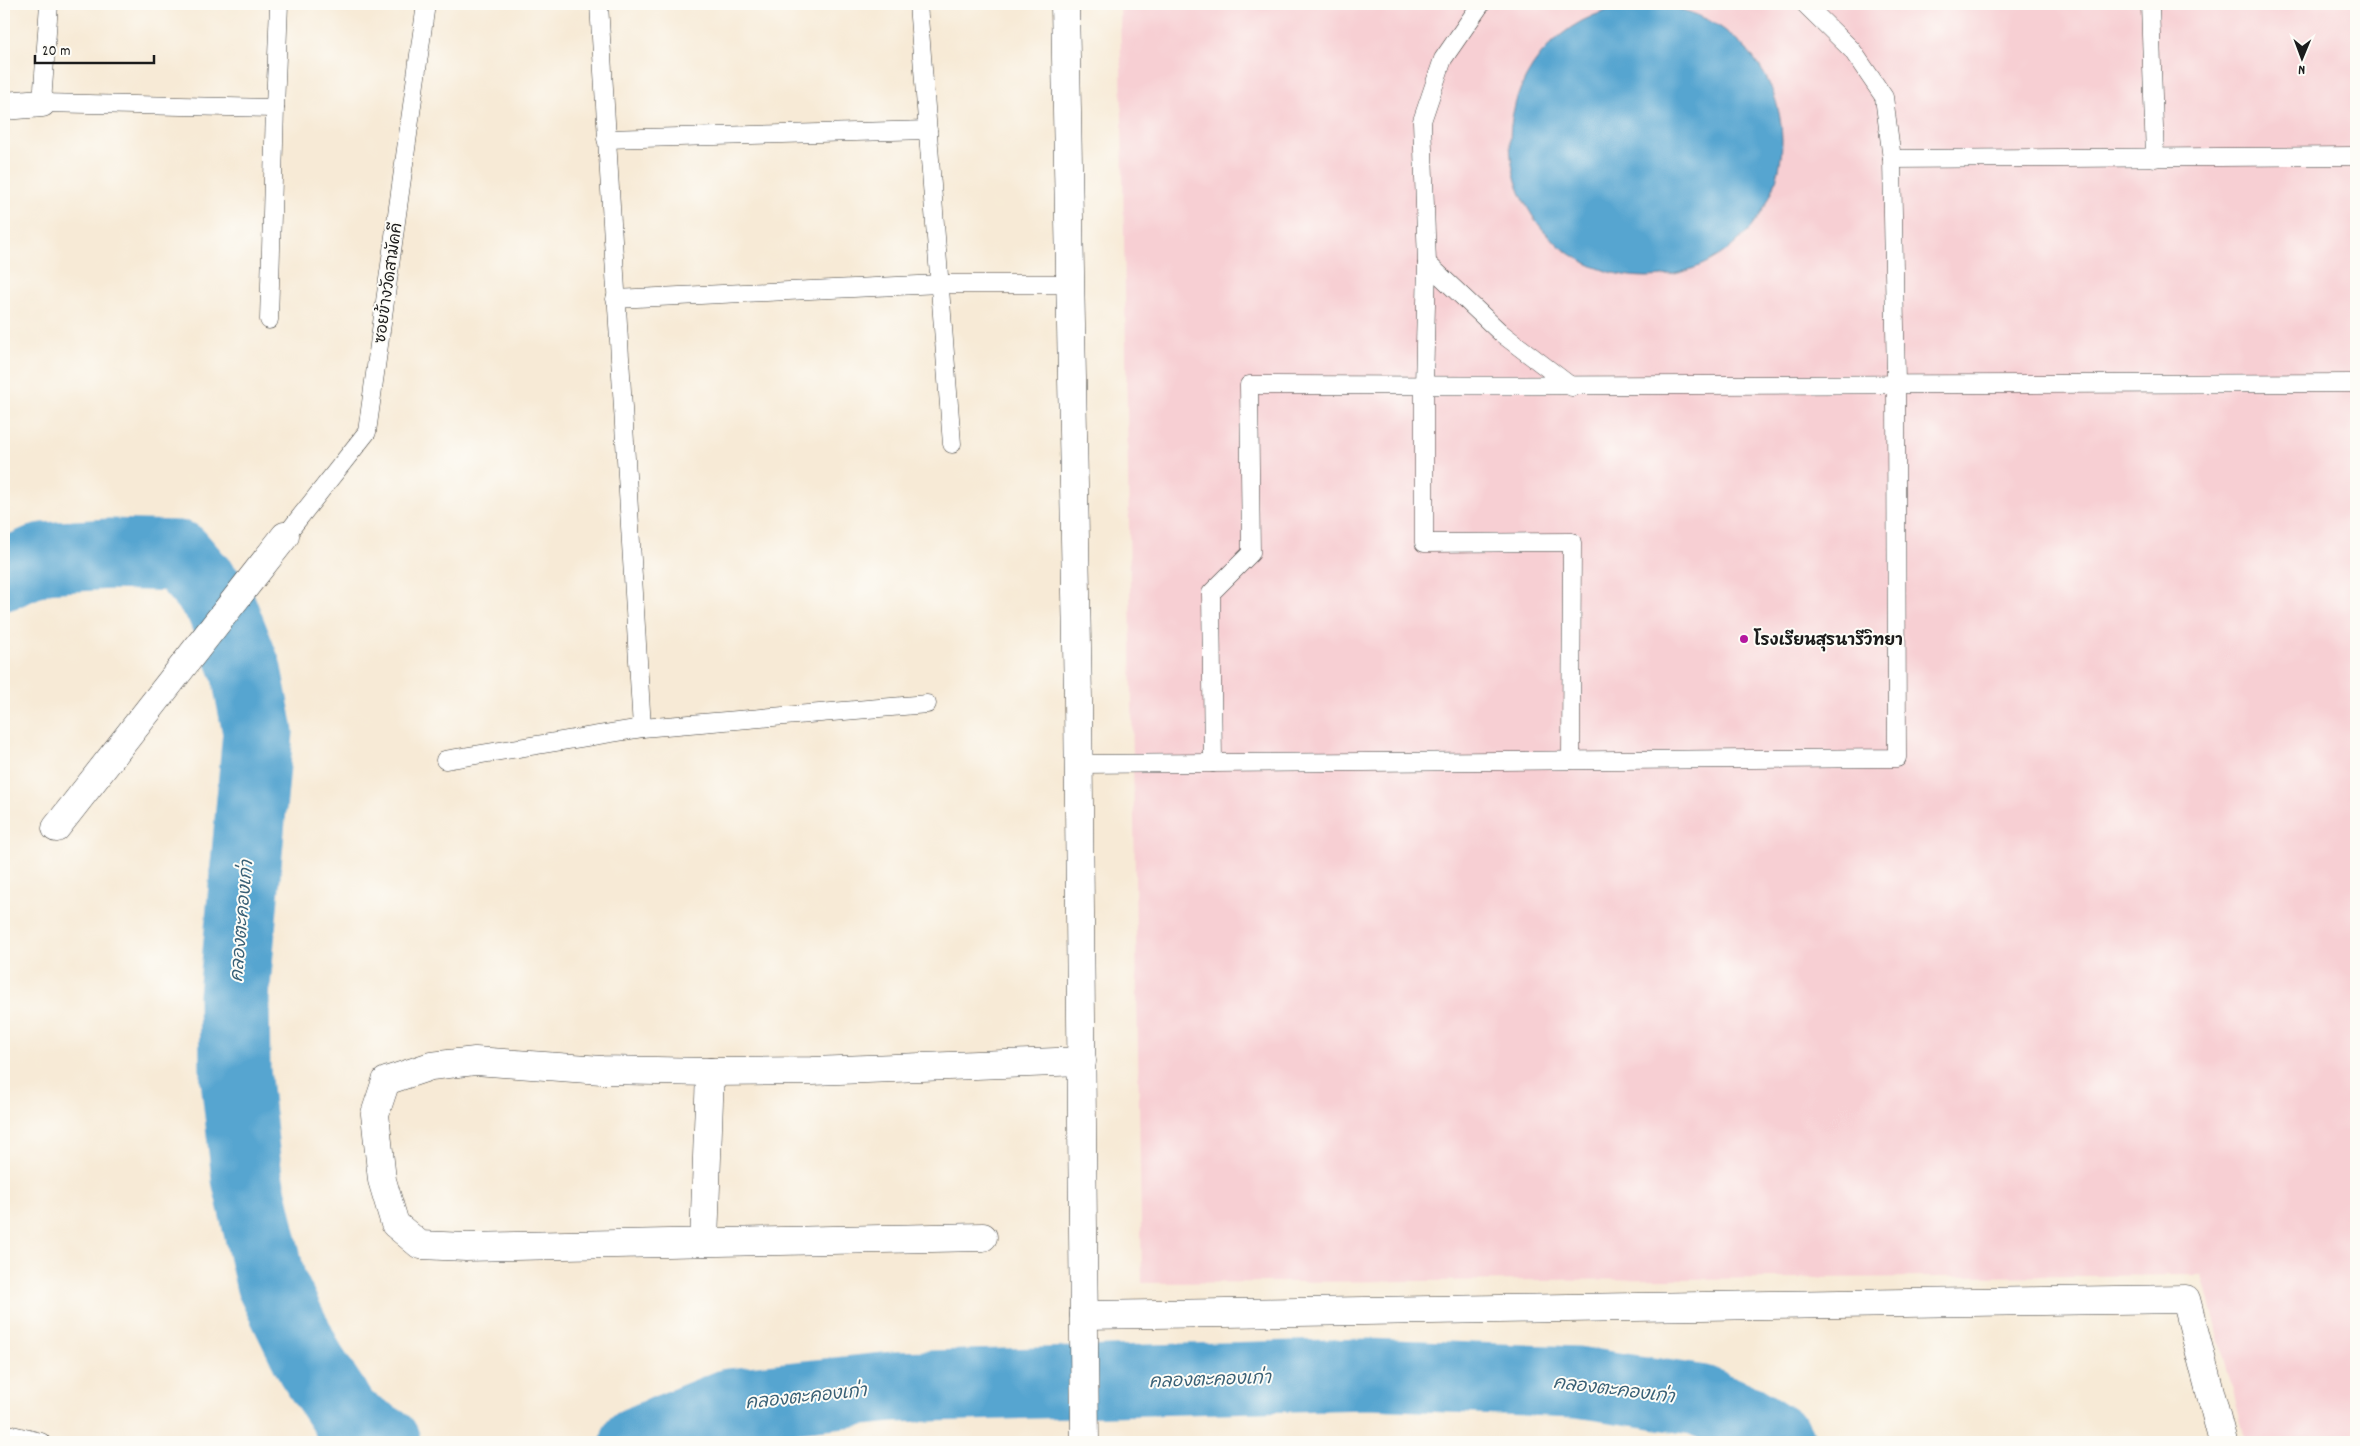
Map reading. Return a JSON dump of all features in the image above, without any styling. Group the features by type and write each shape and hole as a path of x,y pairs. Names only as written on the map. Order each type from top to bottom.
{"street":[{"path":"1065,4 1079,764 1085,1442"},
{"path":"4,106 42,102"},
{"path":"56,828 286,536"},
{"path":"983,1237 466,1247 420,1245 395,1224 382,1180 376,1114 386,1081 430,1066 475,1061 602,1070 710,1072 812,1071 1082,1061"},
{"path":"704,1242 710,1072"},
{"path":"1084,1322 2186,1299 2223,1442"}],"lane":[{"path":"48,4 42,102 275,108"},
{"path":"269,320 279,4"},
{"name":"ซอยข้างวัดสามัคคี","path":"286,536 367,432 426,4"},
{"path":"599,4 615,300 642,728"},
{"path":"918,4 952,444"},
{"path":"1481,4 1443,59 1422,121 1427,263 1424,386 1424,543 1572,542 1571,760"},
{"path":"1079,764 1897,758 1896,383 1892,159 1884,97 1852,50 1805,4"},
{"path":"2150,4 2155,158"},
{"path":"606,139 928,130"},
{"path":"1892,159 2356,156"},
{"path":"1427,263 1501,333 1572,387"},
{"path":"615,300 940,284 1070,284"},
{"path":"1213,763 1211,593 1251,553 1249,385 1572,387 1896,383 2356,383"},
{"path":"445,760 642,728 927,704"},
{"path":"4,1433 41,1442"}],"shaded area":[{"name":"โรงเรียนสุรนารีวิทยา","path":"1120,4 2356,4 2356,1442 2246,1442 2203,1275 1142,1283"}],"water":[{"path":"1633,5 1659,5 1673,7 1698,15 1722,28 1742,45 1759,65 1772,89 1780,114 1782,141 1780,168 1772,193 1759,217 1742,237 1722,254 1698,267 1673,275 1633,277 1606,271 1582,261 1560,246 1541,227 1526,205 1516,181 1510,154 1510,128 1516,101 1526,77 1541,55 1560,36 1582,21 1606,11"}],"waterway":[{"name":"คลองตะคองเก่า","path":"4,575 43,558 110,554 179,556 219,602 246,670 258,732 234,996 235,1070 247,1178 271,1283 311,1365 347,1419 385,1442"},
{"name":"คลองตะคองเก่า","path":"636,1442 729,1404 893,1387 1368,1374 1577,1382 1699,1400 1746,1420 1780,1442"}],"place":[{"name":"โรงเรียนสุรนารีวิทยา","path":"1744,639"}]}
